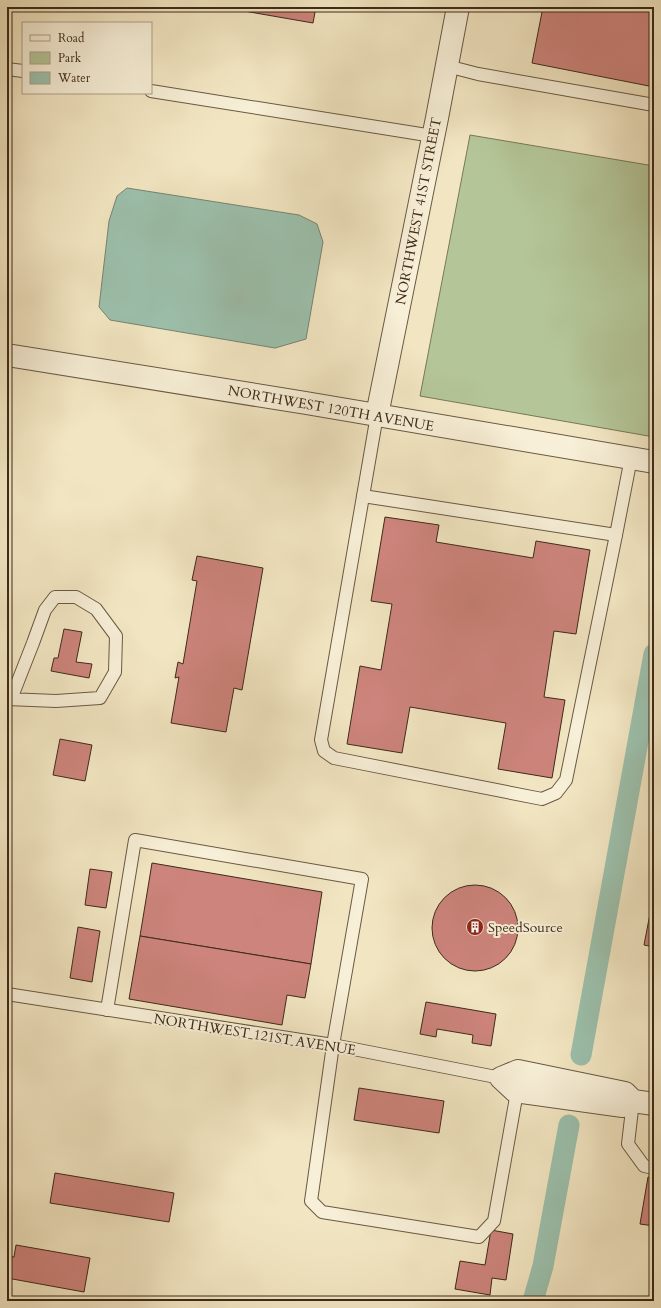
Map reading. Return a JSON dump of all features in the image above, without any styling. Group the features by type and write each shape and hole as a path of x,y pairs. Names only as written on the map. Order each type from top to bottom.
{"street":[{"name":"NORTHWEST 41ST STREET","path":"377,415 458,7"},
{"name":"NORTHWEST 120TH AVENUE","path":"7,354 654,462"},
{"path":"509,1085 518,1071 625,1093 644,1102"}],"lane":[{"path":"447,66 478,74 654,105"},
{"path":"7,69 22,71"},
{"path":"152,91 433,136"},
{"path":"377,415 321,740 324,751 334,758 542,798 556,792 566,780 631,458"},
{"path":"363,496 616,535"},
{"path":"55,597 76,597 96,608 116,636 115,672 100,698 56,701 9,699 33,643 45,610 55,597"},
{"path":"107,1010 135,840 362,879 333,1045 311,1200 322,1212 479,1237 494,1221 509,1085"},
{"name":"NORTHWEST 121ST AVENUE","path":"7,994 333,1045 509,1085"},
{"path":"644,1102 628,1144 644,1166 654,1168"}],"green space":[{"path":"470,135 654,166 654,437 420,396"}],"water":[{"path":"127,188 299,215 317,224 323,242 306,339 275,348 110,320 99,307 109,221 117,196"}],"building":[{"path":"221,7 316,7 313,23"},
{"path":"543,7 654,7 654,87 532,63"},
{"path":"385,517 439,525 436,542 533,558 536,541 590,550 576,634 554,631 544,697 565,700 552,778 498,769 506,723 410,707 402,753 347,744 360,666 381,670 392,604 371,601"},
{"path":"197,556 263,568 242,690 234,688 226,732 171,723 179,677 175,678 178,662 183,664 197,581 192,580"},
{"path":"64,629 82,632 76,662 92,664 89,678 51,671 54,658 58,658"},
{"path":"60,739 92,745 85,781 53,775"},
{"path":"152,863 322,892 311,964 140,936"},
{"path":"90,869 112,872 106,908 85,905"},
{"name":"SpeedSource","path":"467,885 483,885 492,888 506,897 515,911 518,920 518,936 515,945 506,959 492,968 483,971 467,971 451,964 444,959 439,952 432,936 432,920 439,904 444,897 451,892"},
{"path":"654,893 654,947 644,945"},
{"path":"78,927 100,931 92,982 70,978"},
{"path":"140,936 311,964 305,998 287,995 282,1025 129,999"},
{"path":"426,1002 496,1014 491,1046 472,1043 473,1035 437,1029 436,1037 420,1034"},
{"path":"359,1088 444,1101 439,1133 354,1120"},
{"path":"55,1173 174,1193 169,1222 50,1203"},
{"path":"648,1177 654,1178 654,1226 640,1224"},
{"path":"491,1230 513,1234 506,1280 492,1278 490,1295 455,1289 460,1261 485,1265"},
{"path":"16,1245 90,1258 84,1292 7,1278 7,1256 14,1257"}],"waterway":[{"path":"581,1055 654,654"},
{"path":"533,1301 543,1266 569,1125"}],"place":[{"name":"SpeedSource","path":"475,927"}]}
